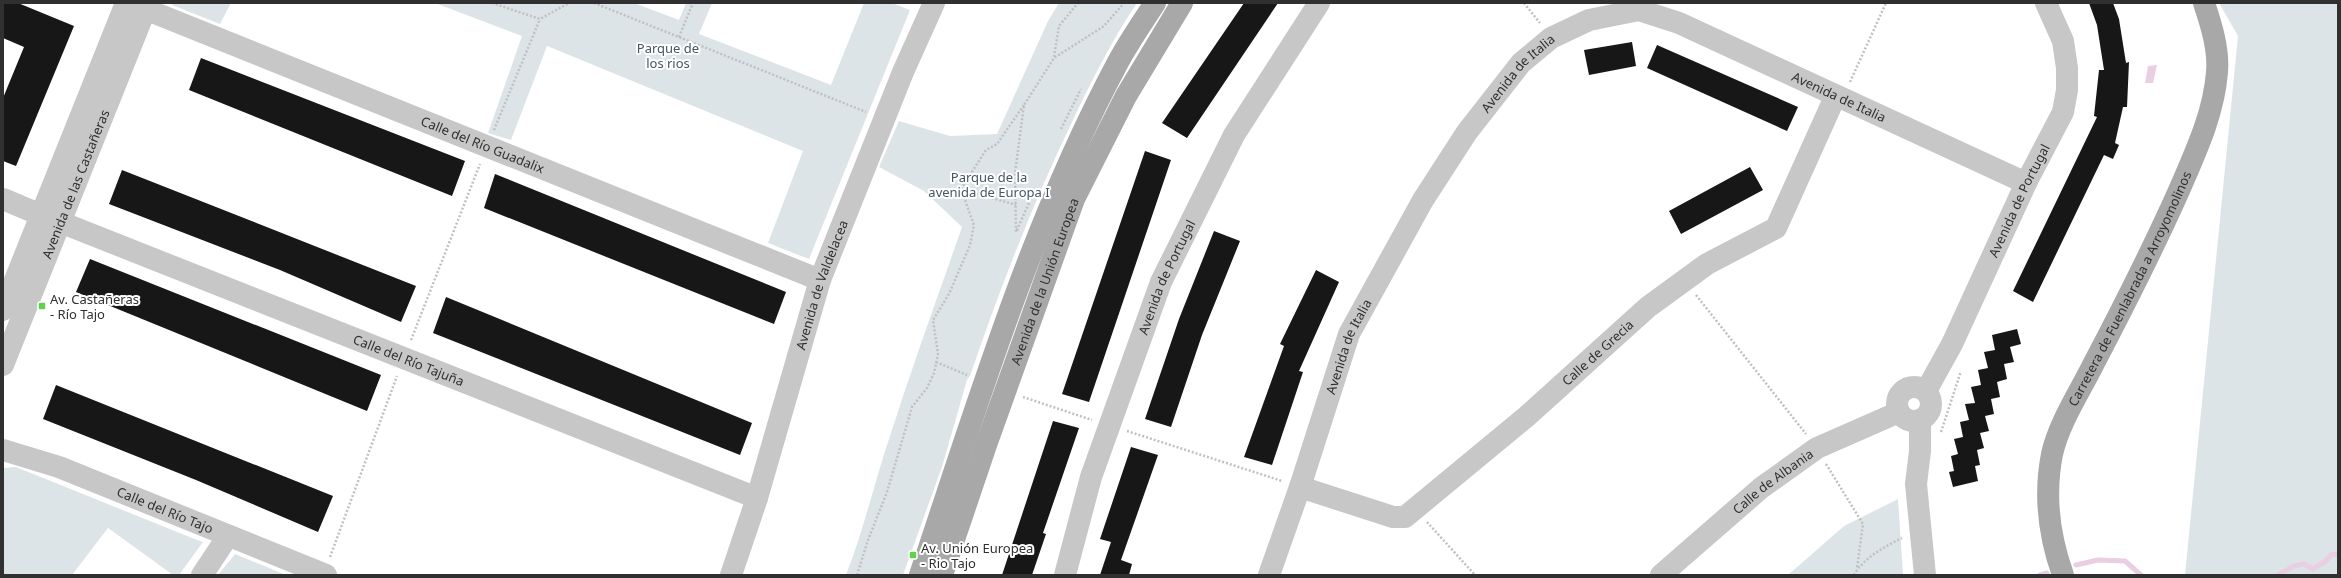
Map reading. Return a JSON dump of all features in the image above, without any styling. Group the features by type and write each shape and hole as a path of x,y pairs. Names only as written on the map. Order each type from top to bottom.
{"main road":[{"name":"Avenida de la Unión Europea","path":"920,575 1023,277 1062,177 1117,63 1155,3"},
{"name":"Avenida de la Unión Europea","path":"942,575 1005,391 1074,199 1126,96 1182,3"},
{"name":"Carretera de Fuenlabrada a Arroyomolinos","path":"2063,575 2048,515 2048,484 2053,452 2066,418 2155,246 2202,138 2211,105 2217,71 2213,31 2204,3"}],"street":[{"name":"Avenida de Valdelacea","path":"731,575 757,498 820,280 884,120 934,3"},
{"name":"Avenida de Portugal","path":"1065,575 1091,477 1161,282 1234,135 1319,3"},
{"name":"Avenida de Portugal","path":"1926,391 1952,344 2026,183 2053,135 2062,112 2067,90 2067,68 2063,41 2046,3"},
{"name":"Calle del Río Guadalix","path":"137,5 820,280"},
{"name":"Avenida de las Castañeras","path":"3,365 51,218 137,5"},
{"name":"Avenida de Italia","path":"1269,575 1300,487 1352,327 1423,200 1467,132 1521,63 1551,38 1589,20 1639,10 1679,23 1839,89 2026,183"},
{"name":"Calle de Grecia","path":"1300,487 1393,517 1405,517 1526,417 1648,306 1707,264 1776,228 1839,89"},
{"name":"Calle del Río Tajuña","path":"3,199 757,498"},
{"name":"Avenida de las Castañeras","path":"3,310 51,218"},
{"path":"1912,387 1926,391 1930,398 1931,405 1928,414 1920,420 1913,421 1905,418 1899,412 1897,402 1899,395 1905,390 1912,387"},
{"name":"Calle de Albania","path":"1661,575 1761,488 1817,448 1899,412"},
{"path":"1920,420 1920,451 1916,484 1925,575"},
{"name":"Calle del Río Tajo","path":"3,450 59,467 325,574"},
{"path":"202,575 228,536"}],"path":[{"path":"492,3 540,19"},
{"path":"325,574 404,358 487,146 540,19 570,3"},
{"path":"594,3 884,120"},
{"path":"679,37 693,3"},
{"path":"961,189 986,150 997,144 1054,58 1059,26 1078,3"},
{"path":"1054,58 1104,26 1124,3"},
{"path":"1524,3 1540,23 1547,20"},
{"path":"1839,89 1849,83 1886,3"},
{"path":"1059,135 1074,100 1082,87"},
{"path":"1024,105 1015,173 1016,232 1031,197"},
{"path":"961,189 1016,205"},
{"path":"858,575 868,540 887,492 912,407 927,388 936,362 938,354 933,320 949,294 970,245 974,225 961,189"},
{"path":"1684,281 1817,448 1863,524 1858,568"},
{"path":"936,362 970,376"},
{"path":"1940,434 1962,368"},
{"path":"1005,391 1300,487"},
{"path":"1415,509 1475,575"},
{"path":"1854,575 1858,568 1884,548 1920,528"}],"green space":[{"path":"173,3 231,3 220,24 172,5"},
{"name":"Parque de los rios","path":"435,3 634,3 679,20 686,3 712,3 699,34 831,85 864,3 892,3 910,10 809,259 768,243 803,151 547,46 511,140 488,133 522,36"},
{"name":"Parque de la avenida de Europa I","path":"1059,3 1137,3 1111,46 1088,90 1058,151 1031,214 1005,278 970,376 967,380 942,467 903,575 846,575 899,407 962,227 924,191 879,167 899,121 950,136 997,134 1048,21"},
{"path":"2219,3 2338,3 2338,575 2185,575 2238,36"},
{"path":"16,467 203,542 179,575 173,575 108,528 72,575 3,575 3,468"},
{"path":"1898,499 1903,575 1788,575 1844,526"},
{"path":"235,554 286,575 218,575"}],"shaded area":[{"path":"2157,65 2153,83 2145,83 2148,66"}],"building":[{"path":"3,3 18,3 74,26 16,166 3,161 3,98 24,47 3,38"},
{"path":"1244,3 1278,3 1187,138 1162,123"},
{"path":"2089,3 2113,3 2119,19 2126,63 2129,62 2127,107 2123,107 2115,143 2119,145 2113,159 2104,155 2033,302 2013,291 2097,117 2094,116 2099,70 2104,70 2097,25"},
{"path":"1632,42 1636,66 1589,75 1584,50"},
{"path":"1657,45 1798,107 1787,131 1647,68"},
{"path":"201,58 465,161 452,196 189,90"},
{"path":"1145,151 1171,160 1089,402 1062,394"},
{"path":"1750,167 1763,190 1681,234 1669,211"},
{"path":"122,170 416,286 401,322 280,270 109,204"},
{"path":"495,174 786,292 774,324 484,208"},
{"path":"1214,231 1240,241 1202,335 1171,427 1145,419 1179,319"},
{"path":"90,259 381,375 367,411 76,292"},
{"path":"1316,270 1339,282 1299,371 1303,372 1272,465 1244,457 1284,346 1280,344"},
{"path":"446,297 752,423 740,455 433,333"},
{"path":"2017,329 2021,344 2010,347 2014,362 2004,364 2007,379 1997,382 2000,397 1991,399 1994,414 1985,416 1989,431 1980,433 1984,448 1977,450 1980,465 1975,466 1978,481 1953,487 1949,472 1954,471 1951,456 1958,454 1954,439 1963,437 1960,422 1969,420 1965,404 1975,403 1971,387 1981,385 1978,370 1988,368 1984,352 1995,350 1992,335"},
{"path":"56,385 333,496 318,532 196,480 43,419"},
{"path":"1053,421 1079,428 1043,533 1046,534 1032,575 1002,575"},
{"path":"1131,447 1158,455 1121,560 1132,564 1129,575 1100,575 1111,542 1100,539"}],"waterway":[{"path":"2278,575 2294,566 2304,564 2313,569 2326,561 2332,554 2338,555"},
{"path":"2076,565 2098,560 2125,561 2141,575"},
{"path":"2040,575 2047,573"}],"place":[{"name":"Av. Castañeras - Río Tajo","path":"42,306"},
{"name":"Av. Unión Europea - Rio Tajo","path":"913,555"}]}
